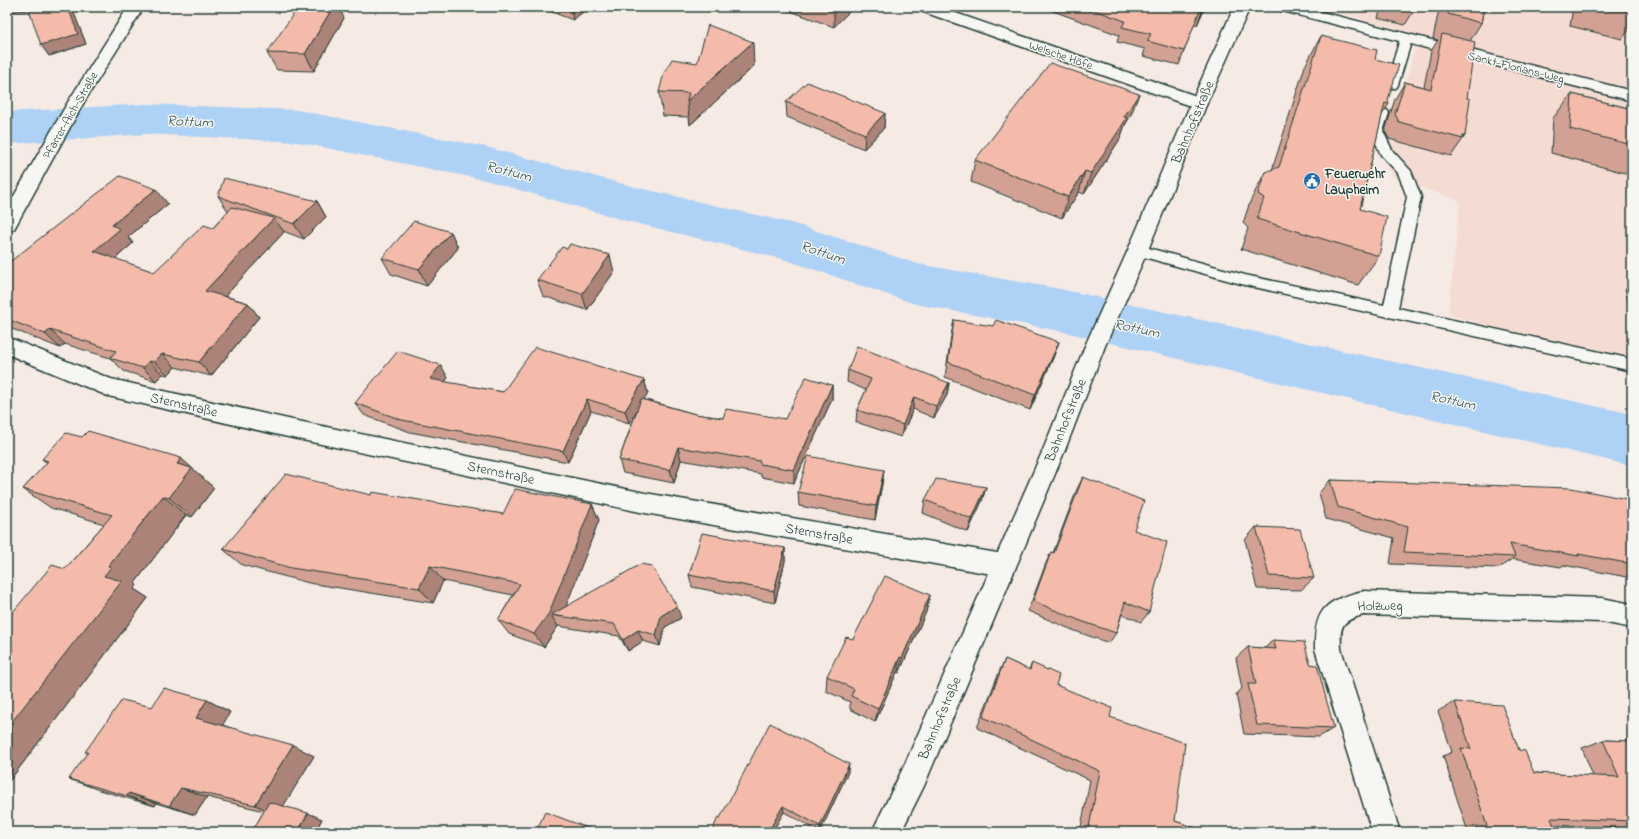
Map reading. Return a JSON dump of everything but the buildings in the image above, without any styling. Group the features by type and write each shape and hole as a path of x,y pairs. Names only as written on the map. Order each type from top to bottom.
{"street":[{"name":"Pfarrer-Aich-Straße","path":"7,224 70,113 136,7"},
{"name":"Welsche Höfe","path":"923,7 1199,103"},
{"name":"Bahnhofstraße","path":"886,832 914,776 1054,450 1095,346 1120,292 1199,103 1242,7"},
{"name":"Sankt-Florians-Weg","path":"1284,7 1632,96"},
{"name":"Sternstraße","path":"7,345 108,387 288,428 645,503 1004,565"},
{"name":"Holzweg","path":"1386,832 1328,649 1327,631 1331,618 1343,608 1363,603 1602,610 1632,616"}],"lane":[{"path":"1390,311 1414,197 1404,171 1386,152 1377,131 1406,39"},
{"path":"1138,250 1245,280 1632,365"}],"shaded area":[{"path":"1318,7 1632,7 1632,370 1448,314 1460,201 1395,179 1385,164 1418,35"}],"waterway":[{"name":"Rottum","path":"7,128 146,119 297,126 486,164 623,202 795,243 915,284 1060,310 1632,440"}],"place":[{"name":"Feuerwehr Laupheim","path":"1312,181"}]}
